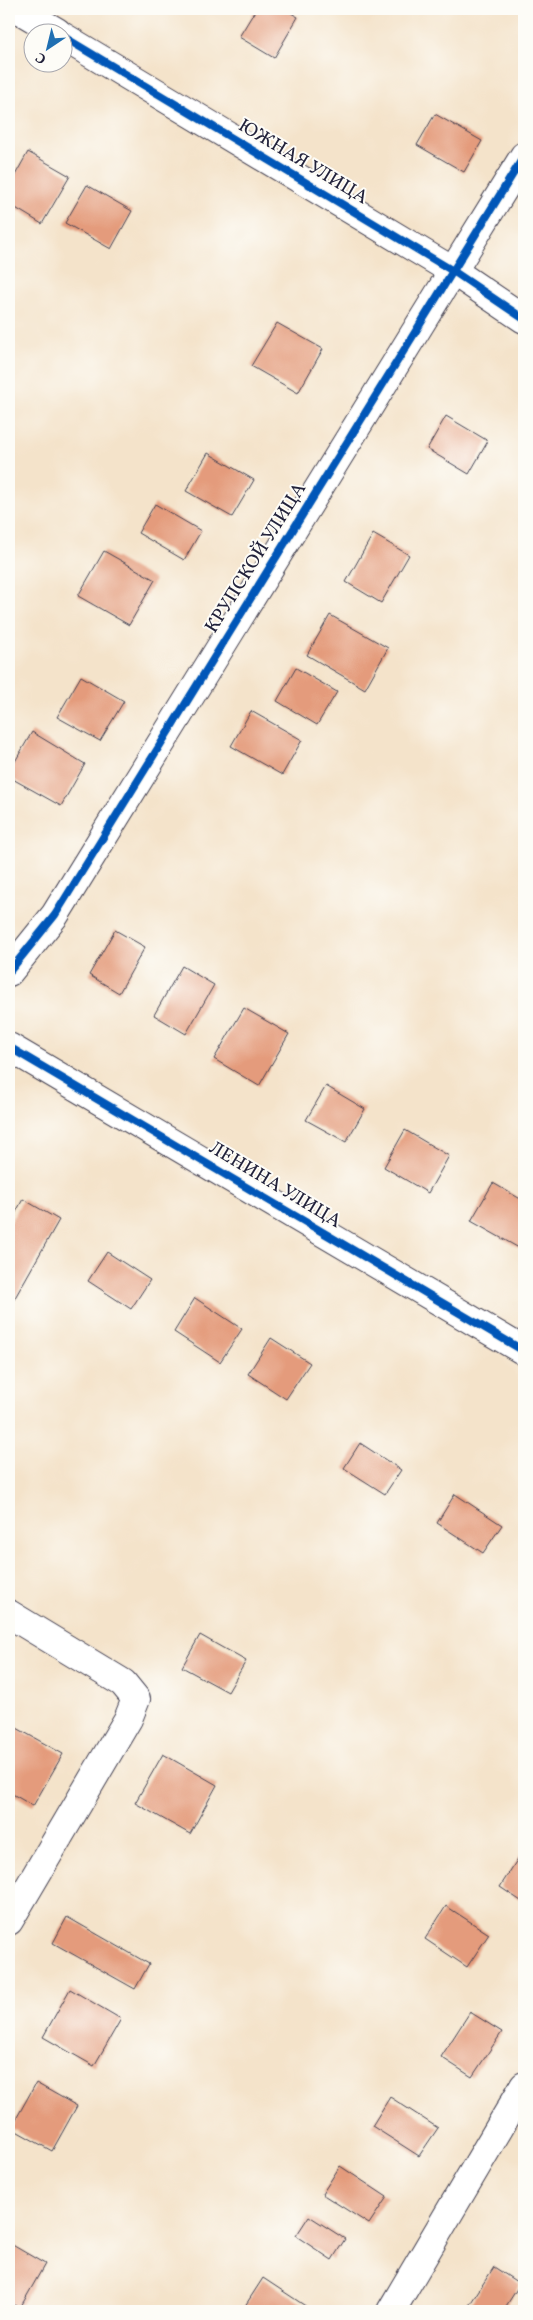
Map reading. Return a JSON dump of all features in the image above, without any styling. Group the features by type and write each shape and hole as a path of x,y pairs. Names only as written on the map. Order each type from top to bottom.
{"street":[{"path":"18,9 40,22"},
{"name":"ЮЖНАЯ УЛИЦА","path":"72,42 452,271 524,319"},
{"name":"КРУПСКОЙ УЛИЦА","path":"9,972 55,915 524,156"},
{"name":"ЛЕНИНА УЛИЦА","path":"9,1048 524,1351"},
{"path":"9,1614 124,1683 136,1699 128,1719 9,1921"},
{"path":"390,2311 524,2086"}],"building":[{"path":"256,9 284,9 298,17 274,58 239,37"},
{"path":"435,114 482,141 464,172 417,145"},
{"path":"28,152 70,176 42,224 9,204 9,186"},
{"path":"87,185 132,211 111,249 65,223"},
{"path":"277,323 323,349 298,393 251,366"},
{"path":"446,416 488,441 469,474 427,449"},
{"path":"208,453 254,480 232,517 186,491"},
{"path":"155,504 201,531 184,560 138,533"},
{"path":"373,534 409,555 381,603 346,582"},
{"path":"104,551 155,580 129,625 78,596"},
{"path":"330,615 388,648 365,689 307,655"},
{"path":"296,668 337,692 317,725 277,701"},
{"path":"81,676 124,701 100,741 57,717"},
{"path":"251,711 302,740 282,775 231,746"},
{"path":"32,732 85,764 61,806 9,777 9,772"},
{"path":"115,930 145,947 119,993 89,975"},
{"path":"182,966 214,985 186,1034 154,1015"},
{"path":"244,1008 289,1034 259,1086 214,1059"},
{"path":"326,1086 365,1109 346,1142 306,1120"},
{"path":"405,1130 449,1156 428,1193 384,1167"},
{"path":"493,1183 524,1201 524,1240 519,1248 471,1221"},
{"path":"23,1199 59,1220 12,1303 9,1302 9,1225"},
{"path":"107,1252 150,1280 131,1309 88,1281"},
{"path":"195,1298 242,1329 220,1362 174,1332"},
{"path":"271,1338 310,1363 286,1399 248,1374"},
{"path":"360,1443 401,1470 385,1494 344,1468"},
{"path":"455,1494 502,1525 483,1553 437,1523"},
{"path":"200,1635 246,1661 228,1692 182,1667"},
{"path":"15,1727 63,1754 33,1806 9,1792 9,1737"},
{"path":"163,1754 217,1785 190,1834 135,1803"},
{"path":"524,1849 524,1903 500,1887"},
{"path":"446,1906 489,1934 467,1967 425,1939"},
{"path":"67,1917 149,1964 135,1989 53,1943"},
{"path":"70,1989 121,2019 94,2066 43,2037"},
{"path":"470,2012 502,2032 472,2077 441,2057"},
{"path":"36,2083 77,2106 52,2151 11,2128"},
{"path":"390,2097 438,2128 419,2156 372,2126"},
{"path":"340,2166 387,2197 369,2224 322,2194"},
{"path":"309,2216 345,2239 332,2260 296,2236"},
{"path":"9,2243 45,2264 20,2308 9,2302"},
{"path":"494,2267 520,2284 503,2311 476,2311 468,2307"},
{"path":"263,2278 307,2307 304,2311 247,2311 243,2309"}],"cycle path":[{"path":"72,42 453,271 524,319"},
{"path":"9,972 55,915 524,156"},
{"path":"9,1047 524,1351"}]}
